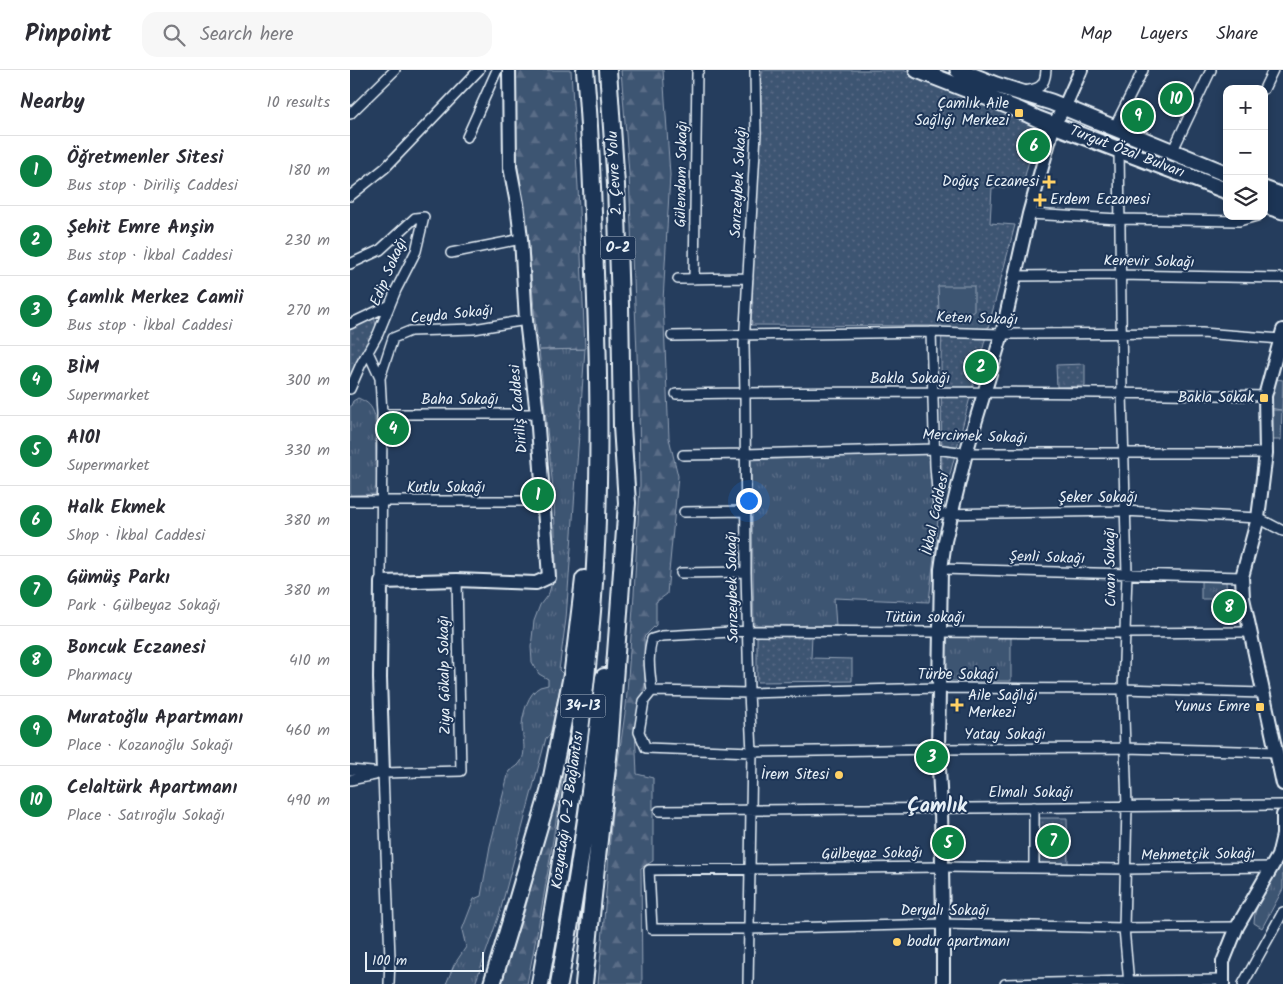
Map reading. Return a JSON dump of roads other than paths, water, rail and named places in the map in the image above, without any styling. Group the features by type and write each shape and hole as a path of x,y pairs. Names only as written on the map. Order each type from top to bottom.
{"highway":[{"name":"2. Çevre Yolu","path":"585,70 594,226 598,425"},
{"name":"2. Çevre Yolu","path":"608,70 616,185 622,426"},
{"path":"492,984 516,908 548,792 573,670 589,534 598,425"},
{"name":"Kozyatağı O-2 Bağlantısı","path":"540,984 576,762 588,656 598,528 598,425"},
{"path":"584,984 609,749 622,584 627,503 622,426"},
{"name":"Kozyatağı O-2 Bağlantısı","path":"560,984 575,901 598,734 617,528 622,426"}],"main road":[{"name":"Turgut Özal Bulvarı","path":"917,70 1223,189"},
{"name":"Turgut Özal Bulvarı","path":"958,70 1064,108 1223,172"},
{"path":"1268,193 1277,203"}],"street":[{"path":"350,114 395,70"},
{"path":"350,196 385,168 479,70"},
{"path":"467,136 498,70"},
{"name":"Diriliş Caddesi","path":"381,582 457,580 536,583 549,577 537,414 526,320 521,239 510,167 509,70"},
{"name":"Gülendam Sokağı","path":"694,279 698,70"},
{"name":"Sarızeybek Sokağı","path":"748,984 752,752 746,572 744,334 756,134 755,70"},
{"path":"1020,92 1034,89 1046,81 1046,70"},
{"name":"İkbal Caddesi","path":"943,984 941,808 938,749 940,569 966,453 1002,334 1029,214 1054,124 1064,108 1081,70"},
{"path":"1114,128 1143,70"},
{"path":"1172,152 1211,70"},
{"path":"1266,85 1272,70"},
{"name":"Civan Sokağı","path":"1119,149 1124,510 1127,574 1123,689 1127,807 1124,928 1129,982"},
{"path":"1029,214 1119,219 1239,222 1245,220"},
{"name":"Edip Sokağı","path":"350,264 380,250 415,218 424,217 416,251 378,334 350,388"},
{"path":"451,253 521,239"},
{"name":"Kenevir Sokağı","path":"1016,276 1120,275 1283,278"},
{"path":"678,279 748,278"},
{"path":"350,324 390,305"},
{"name":"Ceyda Sokağı","path":"380,378 393,338 410,331 474,329 526,320"},
{"path":"931,332 935,449"},
{"name":"Keten Sokağı","path":"672,336 931,332 1002,334 1282,334"},
{"path":"1282,334 1279,359 1265,396 1266,453 1258,518 1242,577 1243,598 1283,784"},
{"path":"368,352 380,378 382,414 380,678 390,958 389,984"},
{"name":"Bakla Sokağı","path":"676,394 1122,392 1265,396"},
{"name":"Baha Sokağı","path":"382,414 537,414"},
{"name":"Mercimek Sokağı","path":"683,455 935,449 966,453 1266,453"},
{"name":"Şeker Sokağı","path":"935,449 939,514 1124,510 1258,518"},
{"name":"Kutlu Sokağı","path":"350,502 543,501"},
{"path":"684,512 745,511"},
{"path":"1258,518 1283,531"},
{"name":"Şenli Sokağı","path":"940,569 1242,577"},
{"path":"682,572 746,572"},
{"name":"Ziya Gökalp Sokağı","path":"382,773 461,771 457,580"},
{"name":"Tütün sokağı","path":"652,691 649,648 652,639 662,636 748,631 1251,632"},
{"name":"Türbe Sokağı","path":"652,691 749,693 938,688 1123,689 1263,693"},
{"name":"Yatay Sokağı","path":"652,691 644,701 639,732 646,748 752,752 1125,748 1277,752"},
{"path":"350,770 382,773"},
{"path":"350,780 382,773"},
{"name":"Elmalı Sokağı","path":"659,811 1283,805"},
{"path":"1034,807 1034,868"},
{"path":"1005,984 1223,982 1223,962 1237,927 1278,856 1283,835 1283,815"},
{"name":"Gülbeyaz Sokağı","path":"652,929 650,870 942,867 1125,869"},
{"name":"Mehmetçik Sokağı","path":"1125,869 1272,867"},
{"path":"1244,984 1283,912"},
{"name":"Deryalı Sokağı","path":"652,929 749,929 943,924 1124,928 1237,927"}],"place":[{"name":"Celaltürk Apartmanı","path":"1176,99"},
{"name":"Çamlık Aile Sağlığı Merkezi","path":"1019,113"},
{"name":"Muratoğlu Apartmanı","path":"1138,116"},
{"name":"Halk Ekmek","path":"1034,146"},
{"name":"Doğuş Eczanesi","path":"1049,182"},
{"name":"Erdem Eczanesi","path":"1040,200"},
{"name":"Şehit Emre Anşin","path":"981,367"},
{"name":"Bakla Sokak","path":"1264,398"},
{"name":"BİM","path":"393,429"},
{"name":"Öğretmenler Sitesi","path":"538,495"},
{"name":"Boncuk Eczanesi","path":"1229,607"},
{"name":"Aile Sağlığı Merkezi","path":"957,705"},
{"name":"Yunus Emre","path":"1260,707"},
{"name":"Çamlık Merkez Camii","path":"932,757"},
{"name":"İrem Sitesi","path":"839,775"},
{"name":"Gümüş Parkı","path":"1053,841"},
{"name":"A101","path":"948,843"},
{"name":"bodur apartmanı","path":"897,942"}],"district":[{"name":"Çamlık","path":"937,807"}]}
